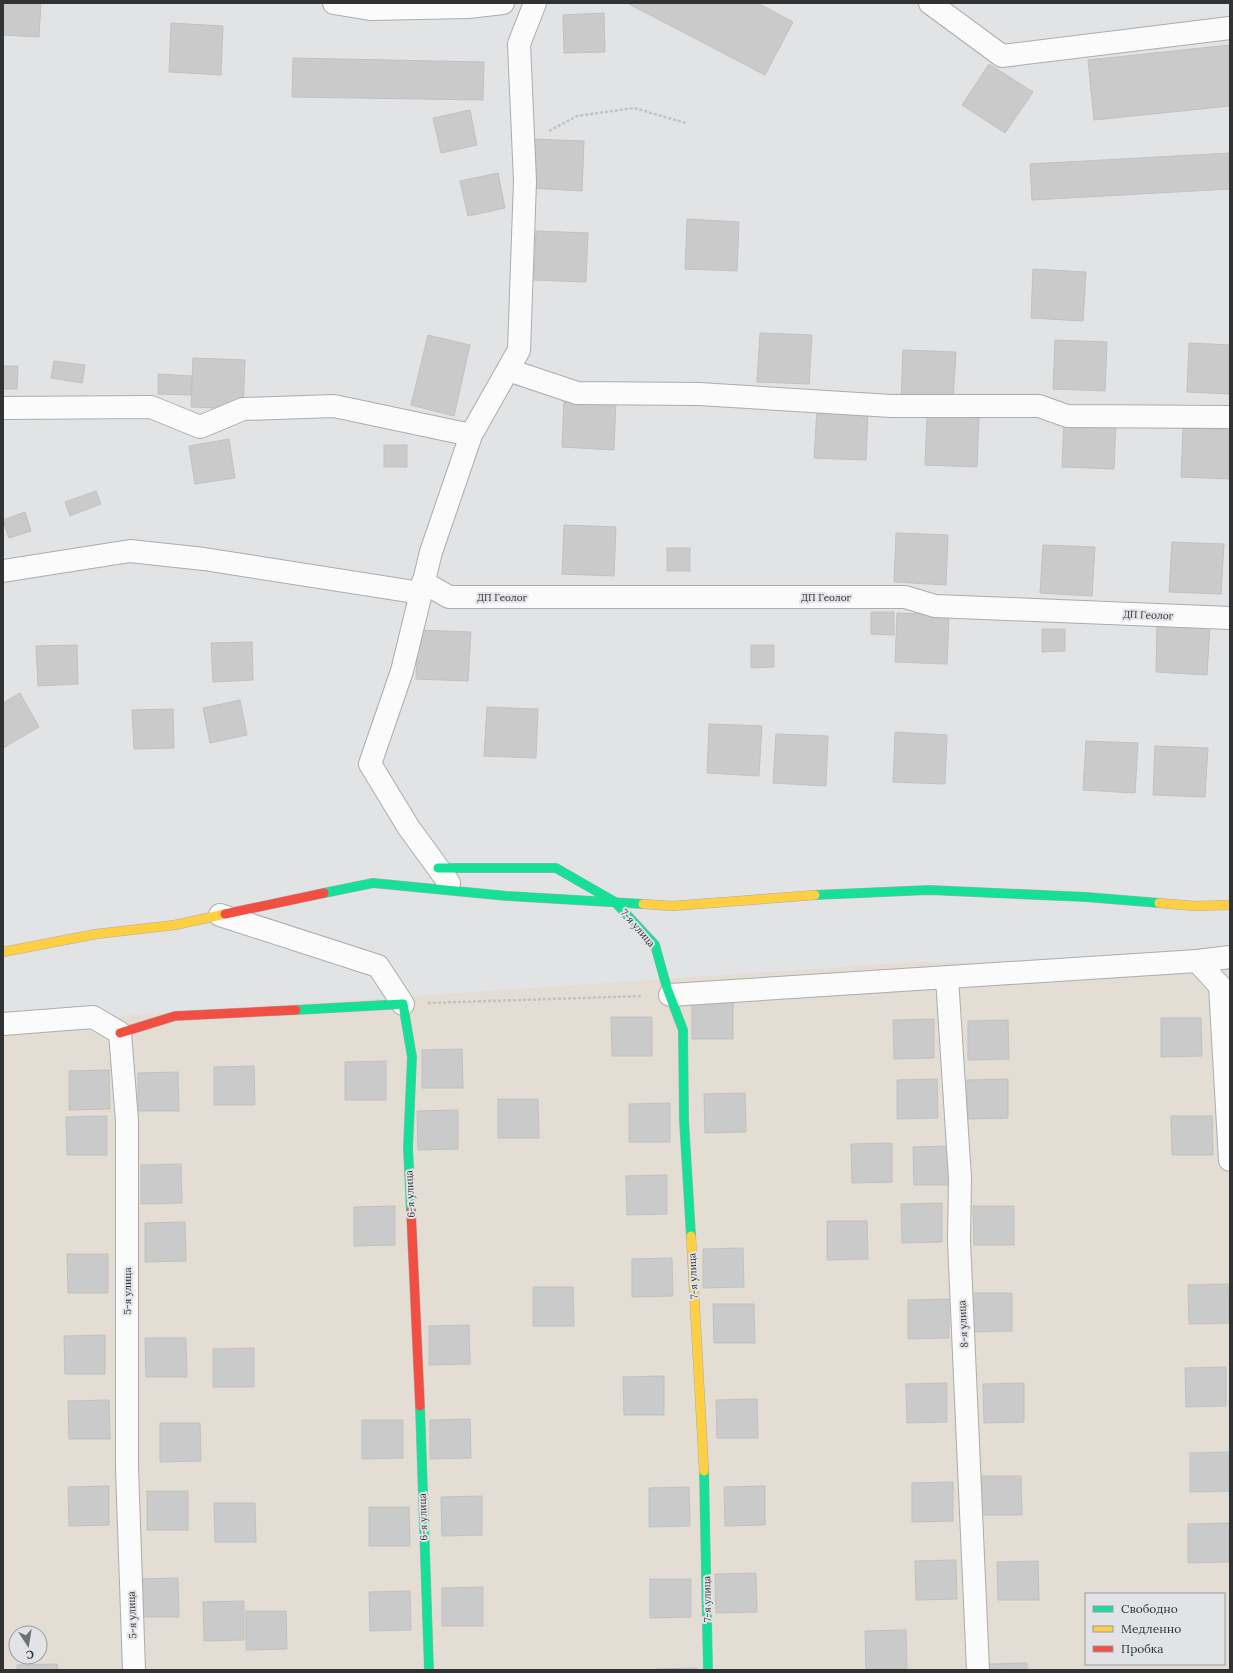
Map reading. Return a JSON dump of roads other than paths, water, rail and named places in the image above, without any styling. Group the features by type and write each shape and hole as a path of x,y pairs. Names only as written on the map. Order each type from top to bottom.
{"street":[{"path":"334,3 370,9 468,7 503,3"},
{"path":"455,891 409,828 370,764 402,671 431,552 471,435 519,350 524,181 519,44 536,3"},
{"path":"930,3 1002,56 1230,28"},
{"path":"508,370 577,393 699,394 891,406 1039,406 1067,416 1230,417"},
{"path":"3,408 151,407 200,427 243,409 334,406 471,435"},
{"path":"3,571 130,551 204,559 422,588"},
{"name":"ДП Геолог","path":"422,588 448,597 905,597 935,606 1230,618"},
{"path":"438,868 556,868 615,902"},
{"path":"3,952 96,934 175,925 373,883 455,891 672,906 834,894 929,890 1086,897 1195,906 1230,905"},
{"name":"7-я улица","path":"615,902 655,945 670,995 683,1030 684,1120 706,1504 708,1670"},
{"path":"220,915 378,966 403,1004"},
{"path":"670,995 947,978 1197,961 1230,957"},
{"path":"1197,961 1220,986 1230,1160"},
{"name":"8-я улица","path":"947,978 959,1162 960,1249 978,1670"},
{"path":"3,1024 93,1017 120,1033 174,1016 403,1004"},
{"name":"6-я улица","path":"403,1004 412,1057 408,1148 420,1409 428,1670"},
{"name":"5-я улица","path":"120,1033 127,1121 127,1468 134,1670"}]}
